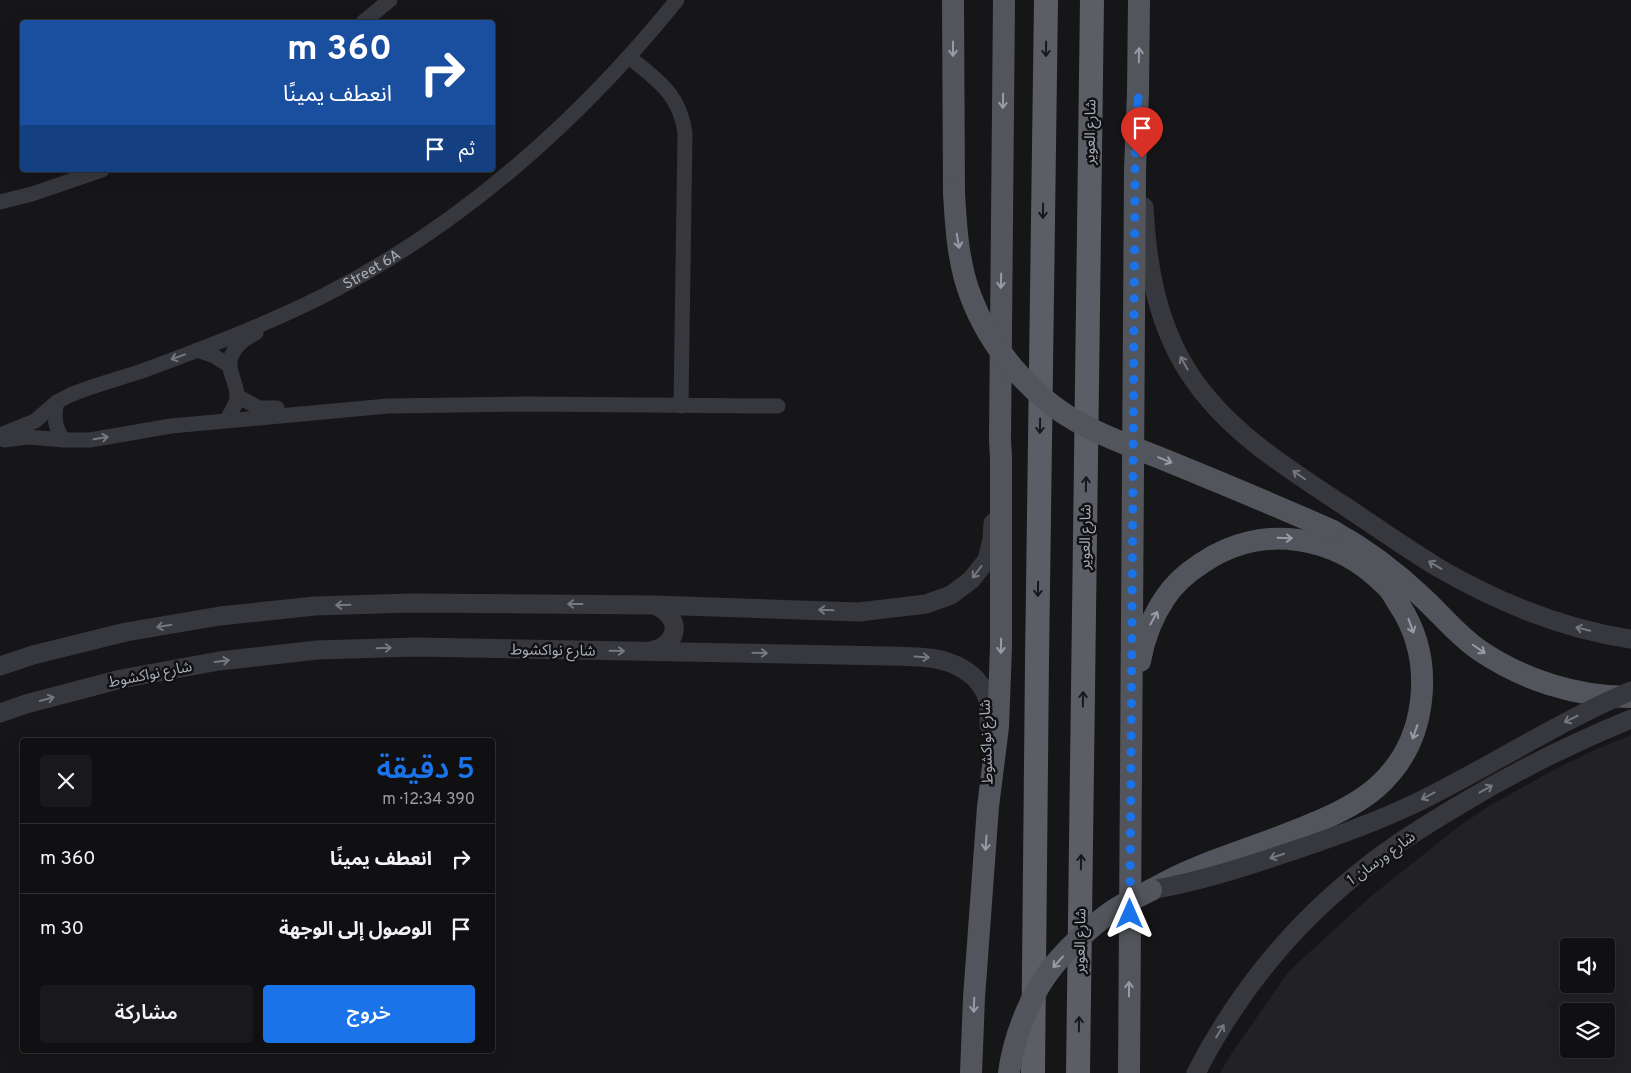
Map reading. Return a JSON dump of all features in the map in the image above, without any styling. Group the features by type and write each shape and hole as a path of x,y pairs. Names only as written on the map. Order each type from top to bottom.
{"highway":[{"path":"1033,1073 1036,691 1046,0"},
{"name":"شارع العوير","path":"1078,1073 1092,0"}],"main road":[{"path":"953,0 954,193 956,231 970,296 984,326 1002,354 1024,380 1048,402 1076,421 1111,438 1333,531 1361,547 1393,570 1478,650 1504,665 1561,688 1600,696 1631,697"},
{"path":"971,1073 974,998 988,807 998,727 1000,664 1004,0"},
{"path":"1129,1073 1135,178 1139,0"},
{"path":"1009,1073 1011,1056 1025,1013 1047,974 1078,940 1112,911 1189,870 1288,834 1341,810 1376,788 1398,766 1412,740 1418,722 1423,684 1420,653 1408,618 1388,587 1360,563 1326,546 1280,538 1246,542 1215,554 1188,573 1165,597 1149,627 1140,659 1131,734"}],"street":[{"path":"365,20 390,0"},
{"name":"Street 6A","path":"0,435 28,425 57,402 77,392 140,372 288,312 322,296 376,266 430,231 508,172 569,118 629,57 677,0"},
{"path":"629,57 668,90 679,109 684,123 681,406"},
{"path":"1138,93 1146,230 1154,291 1174,346 1206,396 1225,418 1247,438 1299,476 1407,548 1460,579 1537,615 1577,628 1631,638"},
{"path":"0,202 32,194 96,172"},
{"path":"227,420 237,396 230,366 234,351 244,339 273,324 288,312"},
{"path":"197,350 214,356 230,366"},
{"path":"237,396 259,408 297,405 311,408 318,412"},
{"path":"57,402 55,420 58,431 64,440"},
{"path":"0,440 28,437 90,440 171,426 388,406 466,404 778,406"},
{"path":"0,666 33,655 126,632 220,616 316,606 654,604 860,612 926,604 950,595 971,580 987,560 992,539 996,469 1000,440"},
{"path":"650,651 660,649 668,643 673,635 674,625 671,616 664,609 654,604"},
{"name":"شارع نواكشوط","path":"0,713 26,704 121,679 218,661 317,650 416,647 933,658 951,662 967,671 979,682 987,696 988,807"},
{"path":"1151,890 1176,886 1224,873 1378,820 1420,801 1586,711 1631,691"},
{"name":"شارع ورسان 1","path":"1196,1073 1228,1017 1269,961 1306,920 1368,865 1477,794 1593,734 1631,719"}],"shaded area":[{"path":"1631,735 1631,1073 1220,1073 1289,971 1370,897 1458,827 1489,806 1561,766"}],"route":[{"path":"1130,914 1135,169 1138,93 1142,158"}]}
